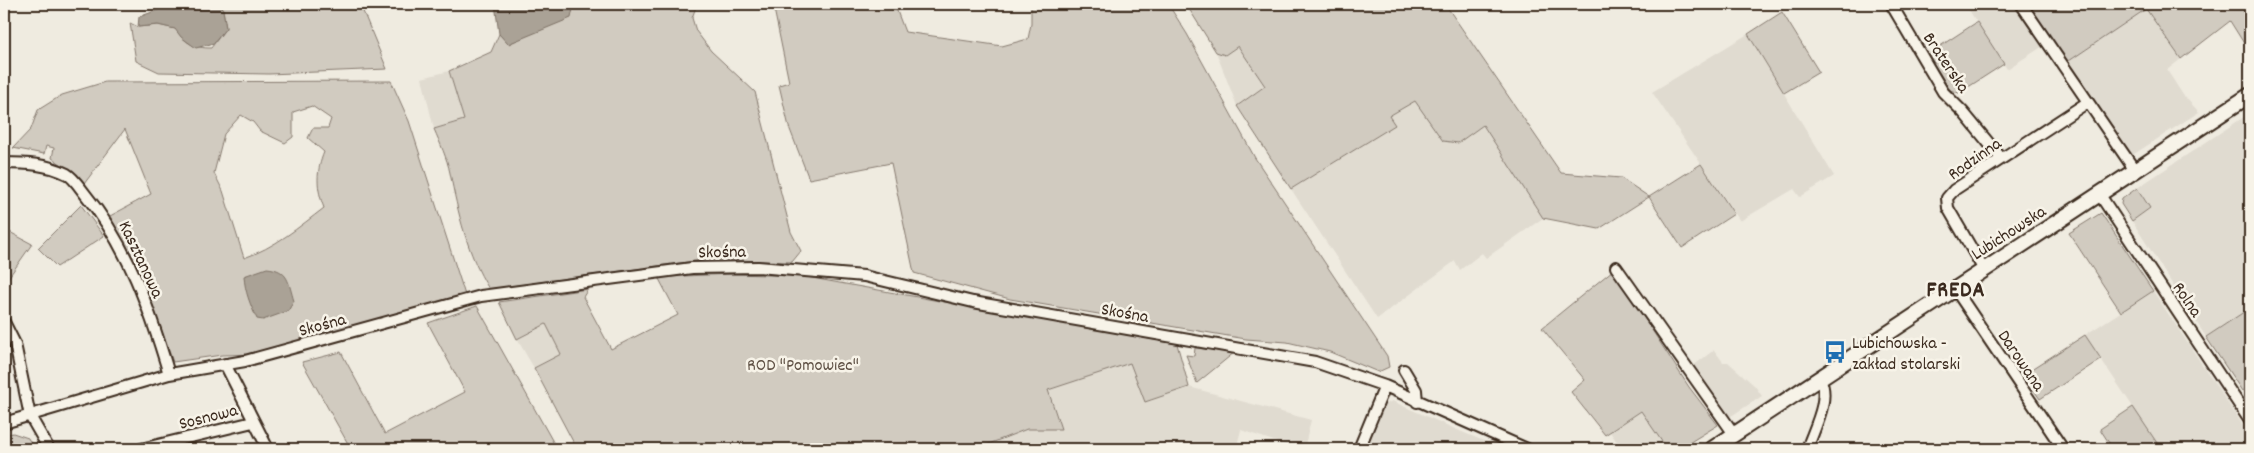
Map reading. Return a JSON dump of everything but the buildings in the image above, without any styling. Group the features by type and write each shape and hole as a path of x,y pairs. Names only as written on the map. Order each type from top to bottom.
{"street":[{"name":"Braterska","path":"1891,4 1943,92 1963,112 2001,158"},
{"path":"2021,4 2136,172"},
{"name":"Lubichowska","path":"1712,449 2136,172 2250,95"},
{"name":"Rodzinna","path":"1984,270 1948,208 1947,198 1954,190 2001,158 2088,102"},
{"name":"Kasztanowa","path":"4,163 36,163 69,175 103,216 125,254 158,336 169,374"},
{"name":"Rolna","path":"2100,194 2250,421"},
{"name":"Skośna","path":"4,423 169,374 245,361 481,296 692,268 758,267 864,276 973,302 1315,362 1385,386 1417,402 1526,449"},
{"path":"1616,267 1734,434"},
{"name":"Darowana","path":"1955,289 2063,449"},
{"path":"4,322 15,344 30,416 49,449"},
{"path":"225,364 268,449"},
{"path":"1404,370 1416,390 1417,402"},
{"path":"1807,449 1824,398 1824,386 1820,378"},
{"path":"1359,449 1385,386"},
{"name":"Sosnowa","path":"141,449 253,422"}],"shaded area":[{"path":"166,4 222,4 226,28 214,43 196,48 181,37 175,29 158,25 138,27 139,17 160,9"},
{"path":"495,4 574,4 571,18 508,44 499,34"},
{"path":"1965,4 2016,4 2045,45 2007,69"},
{"path":"2146,9 2181,59 2167,70 2183,95 2199,112 2131,156 2066,63"},
{"path":"1748,34 1834,176 1800,197 1794,189 1740,221 1652,92"},
{"path":"1238,46 1265,86 1237,106 1216,52 1225,55"},
{"path":"449,71 464,120 434,129 422,78"},
{"path":"1415,101 1458,143 1483,125 1543,218 1486,258 1482,253 1460,270 1455,261 1377,319 1291,189 1394,125 1389,116"},
{"path":"2250,113 2250,308 2206,337 2132,221 2150,208 2137,188"},
{"path":"267,268 284,274 289,283 294,301 288,311 263,320 257,319 252,308 244,276"},
{"path":"2153,291 2250,436 2250,449 2161,449 2085,335"},
{"path":"546,324 561,354 534,368 517,339"},
{"path":"1714,350 1723,362 1728,362 1755,386 1762,396 1728,418 1693,366"},
{"path":"1130,363 1146,402 1189,387 1311,420 1304,449 1297,449 1241,430 1236,449 976,449 1027,429 1061,429 1048,390"},
{"path":"1392,401 1503,449 1366,449 1384,405"},
{"path":"1641,411 1667,449 1622,449 1610,432"}],"green space":[{"path":"222,4 360,4 387,69 269,74 159,72 136,61 130,23 138,27 158,25 176,29 187,42 200,47 211,48 226,28"},
{"path":"574,4 588,4 596,7 607,4 697,4 692,18 696,31 711,51 755,92 791,232 801,251 792,262 709,259 489,289 481,276 469,247 447,162 434,129 464,120 449,71 491,52 499,34 509,44 574,9"},
{"path":"773,4 898,4 897,11 905,32 1002,46 1028,39 1031,24 1031,4 1168,4 1187,34 1255,158 1387,356 1389,367 1378,372 1330,352 1287,342 1246,339 1010,299 914,273 891,163 809,179 789,127 779,85 789,82"},
{"path":"1186,4 1445,4 1561,173 1621,178 1649,197 1599,229 1543,218 1483,125 1458,143 1443,141 1415,101 1389,116 1395,125 1291,189 1237,106 1265,86 1238,46 1225,55 1216,52"},
{"path":"2027,4 2250,4 2250,53 2230,21 2181,59 2146,9 2066,63"},
{"path":"1782,12 1819,72 1784,93 1748,34"},
{"path":"1977,22 2004,64 1959,93 1950,90 1928,54"},
{"path":"391,81 409,121 465,295 258,354 222,355 173,362 144,282 110,216 151,194 125,129 84,184 74,173 52,158 54,148 46,146 44,154 13,148 31,129 38,110 62,95 105,82","holes":["312,106 331,119 328,128 313,128 308,138 324,152 318,180 324,208 276,243 244,258 223,191 214,173 224,134 241,115 253,122 260,131 285,143 293,137 293,112"]},
{"path":"1701,164 1734,214 1682,248 1649,197"},
{"path":"2137,188 2150,208 2132,221 2121,204 2122,199"},
{"path":"81,205 104,236 57,267 38,248"},
{"path":"2101,213 2153,291 2121,312 2069,233"},
{"path":"4,229 32,244 4,284"},
{"path":"1613,270 1689,387 1718,425 1679,449 1667,449 1641,411 1605,435 1571,392 1585,380 1542,328"},
{"name":"ROD \"Pomowiec\"","path":"733,274 801,276 1177,344 1189,387 1145,402 1130,363 1048,390 1061,429 1027,429 976,449 577,449 534,368 561,354 546,324 517,339 499,302 588,289 583,297 611,349 678,315 658,277"},
{"path":"477,306 557,449 351,449 302,362 341,352 385,434 465,392 428,323"},
{"path":"2250,308 2250,386 2242,391 2206,337"},
{"path":"2085,335 2101,359 2040,399 2023,375"},
{"path":"1195,348 1235,352 1197,383 1186,355 1194,356"},
{"path":"2133,407 2161,449 2113,449 2100,429"},
{"path":"13,433 28,438 34,449 4,449 4,435"}],"place":[{"name":"Lubichowska - zakład stolarski","path":"1835,352"}],"district":[{"name":"FREDA","path":"1956,288"}]}
